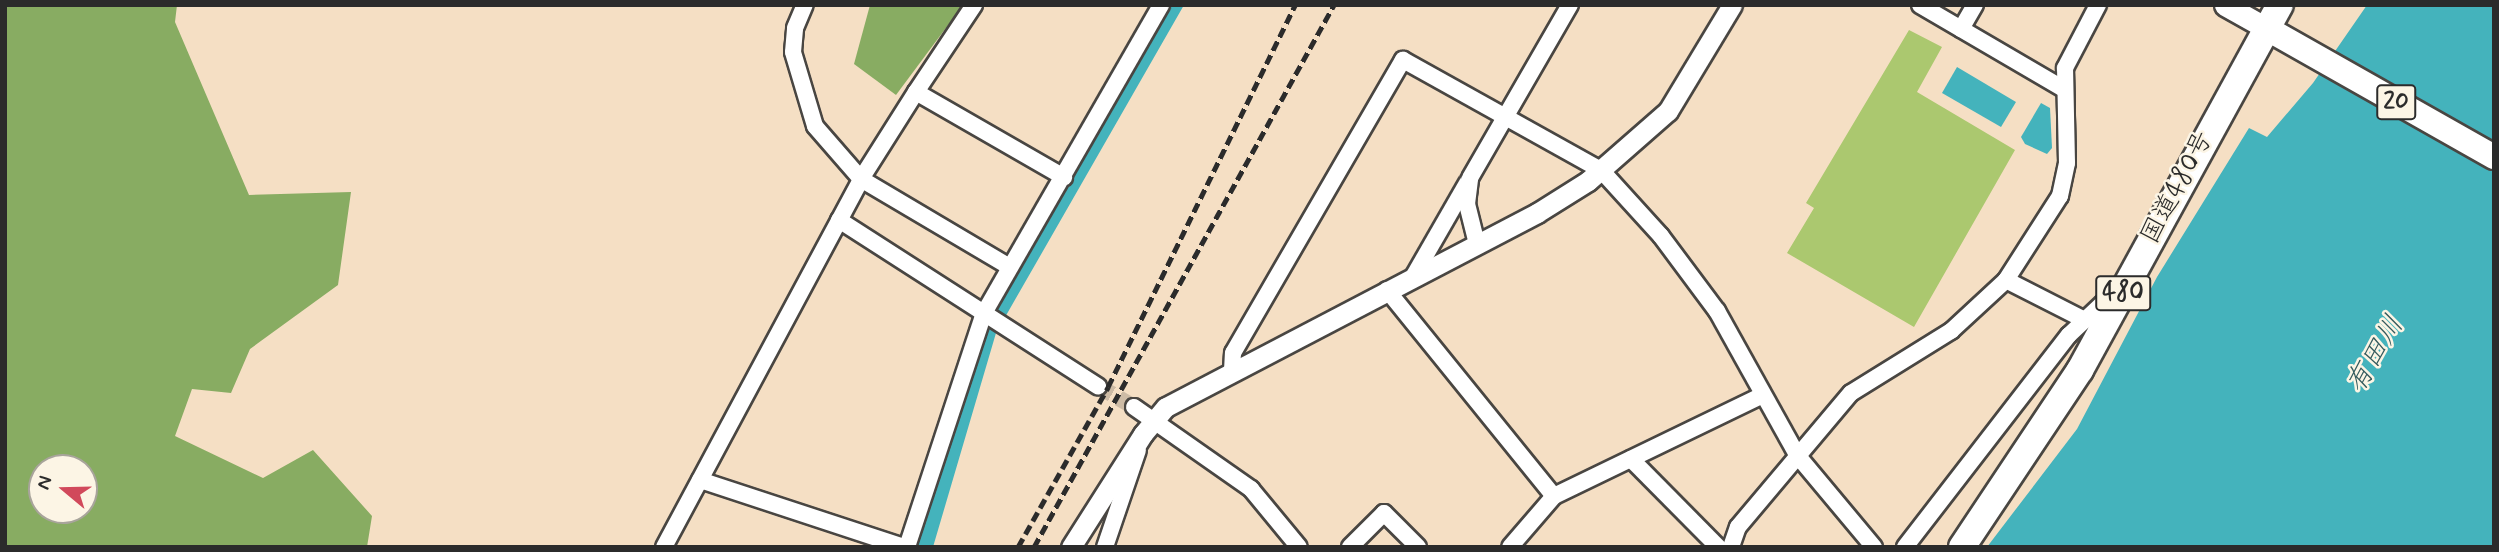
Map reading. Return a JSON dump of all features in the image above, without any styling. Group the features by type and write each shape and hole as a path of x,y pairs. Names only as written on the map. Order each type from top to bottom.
{"highway":[{"name":"国道480号","path":"1962,547 2080,370 2280,5"}],"main road":[{"path":"2225,5 2266,28"},
{"name":"20","path":"2266,28 2494,157"}],"street":[{"path":"806,5 795,28 793,52 815,126 861,179 1010,267"},
{"path":"664,547 861,179 974,5"},
{"path":"700,481 906,547 984,313 1161,5"},
{"path":"1413,277 1570,5"},
{"path":"1071,547 1148,426 1166,407 1538,213 1601,170 1668,111 1732,5"},
{"path":"1920,5 2062,88"},
{"path":"1961,29 1975,5"},
{"path":"1731,547 1738,527 1851,393 1951,331 2006,280 2060,197 2066,180 2062,88 2071,48 2098,5"},
{"path":"1232,371 1233,353 1403,60 1601,170 1661,236 1717,311 1797,455 1868,546"},
{"path":"916,92 1064,177"},
{"path":"1471,178 1467,204 1477,244"},
{"path":"839,220 1098,386"},
{"path":"2006,280 2085,320"},
{"path":"1387,290 1554,496"},
{"path":"1905,547 1965,464 2085,320 2103,303 2117,304"},
{"path":"1510,547 1554,496 1763,395"},
{"path":"1133,407 1148,426 1251,489 1299,547"},
{"path":"1105,547 1148,426"},
{"path":"1631,459 1718,547"},
{"path":"1350,547 1384,513 1418,547"}],"green space":[{"path":"5,5 177,5 175,22 249,195 351,192 338,285 250,349 231,393 192,389 175,436 263,478 313,450 372,516 367,547 5,547"},
{"path":"870,5 963,5 896,95 854,64"},
{"path":"1909,30 1942,47 1917,92 2015,150 1914,327 1787,253 1814,208 1806,203"}],"water":[{"path":"1168,5 1184,5 996,333 933,547 916,547 980,340"},
{"name":"有田川","path":"2367,5 2494,5 2494,547 1987,547 2077,429 2157,277 2249,128 2267,137 2313,83"},
{"path":"1957,67 2016,102 2001,127 1942,93"},
{"path":"2041,103 2050,108 2052,148 2047,154 2025,144 2021,137"}],"tunnel":[{"path":"1098,386 1134,407"}],"railway":[{"path":"1018,547 1108,387 1295,5"},
{"path":"1034,547 1334,5"}]}
